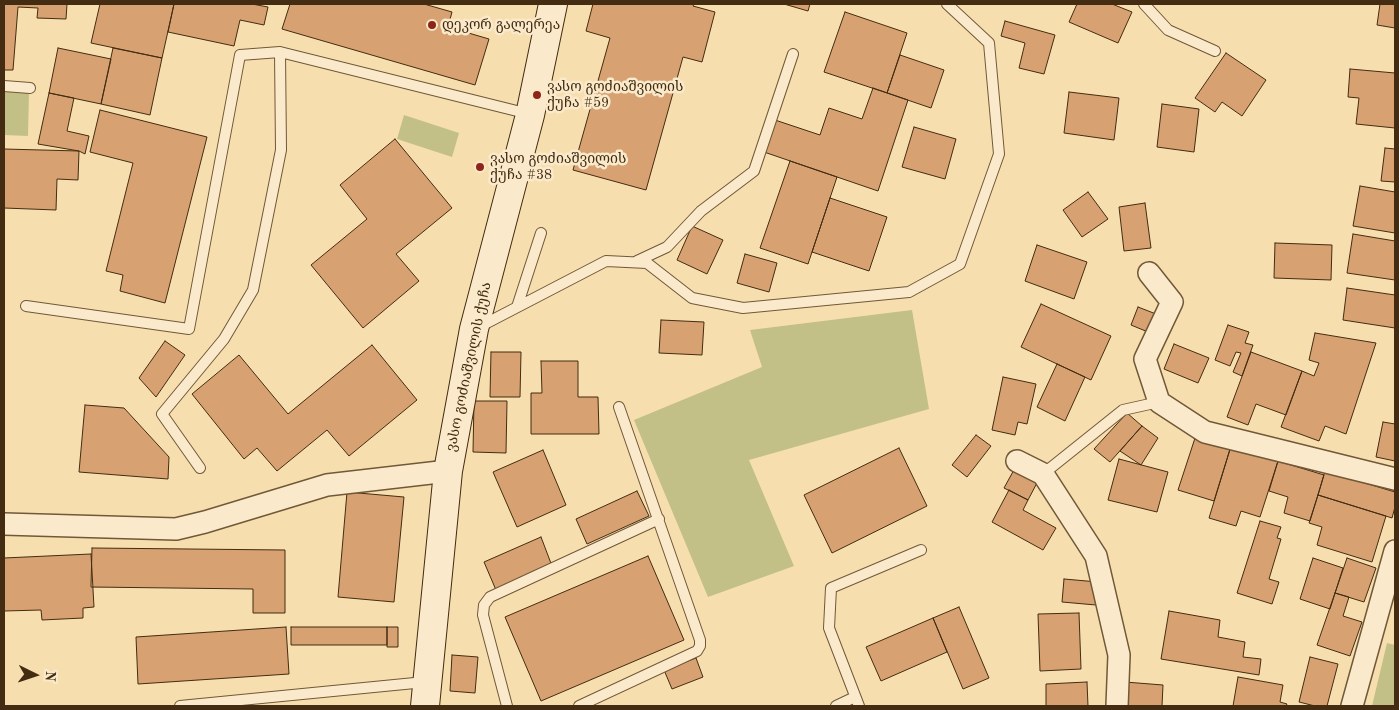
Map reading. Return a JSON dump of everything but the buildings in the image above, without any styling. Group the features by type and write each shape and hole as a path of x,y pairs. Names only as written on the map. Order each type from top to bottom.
{"main road":[{"name":"ვასო გოძიაშვილის ქუჩა","path":"426,694 448,471 474,329 530,114 553,4"}],"street":[{"path":"1149,273 1172,302 1145,359 1159,402 1205,432 1395,479"},
{"path":"1017,461 1043,474 1096,556 1119,654 1117,706"},
{"path":"4,524 176,529 206,522 327,485 448,471"},
{"path":"1352,706 1395,551"}],"lane":[{"path":"474,329 606,261 647,263 692,298 743,308 909,292 960,264 999,154 989,43 947,4"},
{"path":"1144,4 1168,30 1215,51"},
{"path":"26,306 189,329 240,55 280,52 530,114"},
{"path":"200,468 162,414 224,339 253,290 281,150 280,52"},
{"path":"633,262 667,247 701,211 754,170 794,54"},
{"path":"4,86 30,88"},
{"path":"517,307 540,233"},
{"path":"1043,474 1122,410 1159,402"},
{"path":"579,706 697,651 700,646 700,640 659,519 619,407"},
{"path":"508,706 484,615 484,605 490,597 659,519"},
{"path":"836,706 857,702 829,628 830,588 921,550"},
{"path":"180,706 426,694"}],"shaded area":[{"path":"4,90 29,92 28,136 4,135"},
{"path":"404,115 459,133 452,157 397,139"},
{"path":"912,310 929,409 749,460 794,566 708,597 634,420 762,367 750,330"},
{"path":"1387,643 1395,645 1395,706 1372,706"}],"place":[{"name":"დეკორ გალერეა","path":"432,25"},
{"name":"ვასო გოძიაშვილის ქუჩა #59","path":"537,95"},
{"name":"ვასო გოძიაშვილის ქუჩა #38","path":"480,167"}]}
